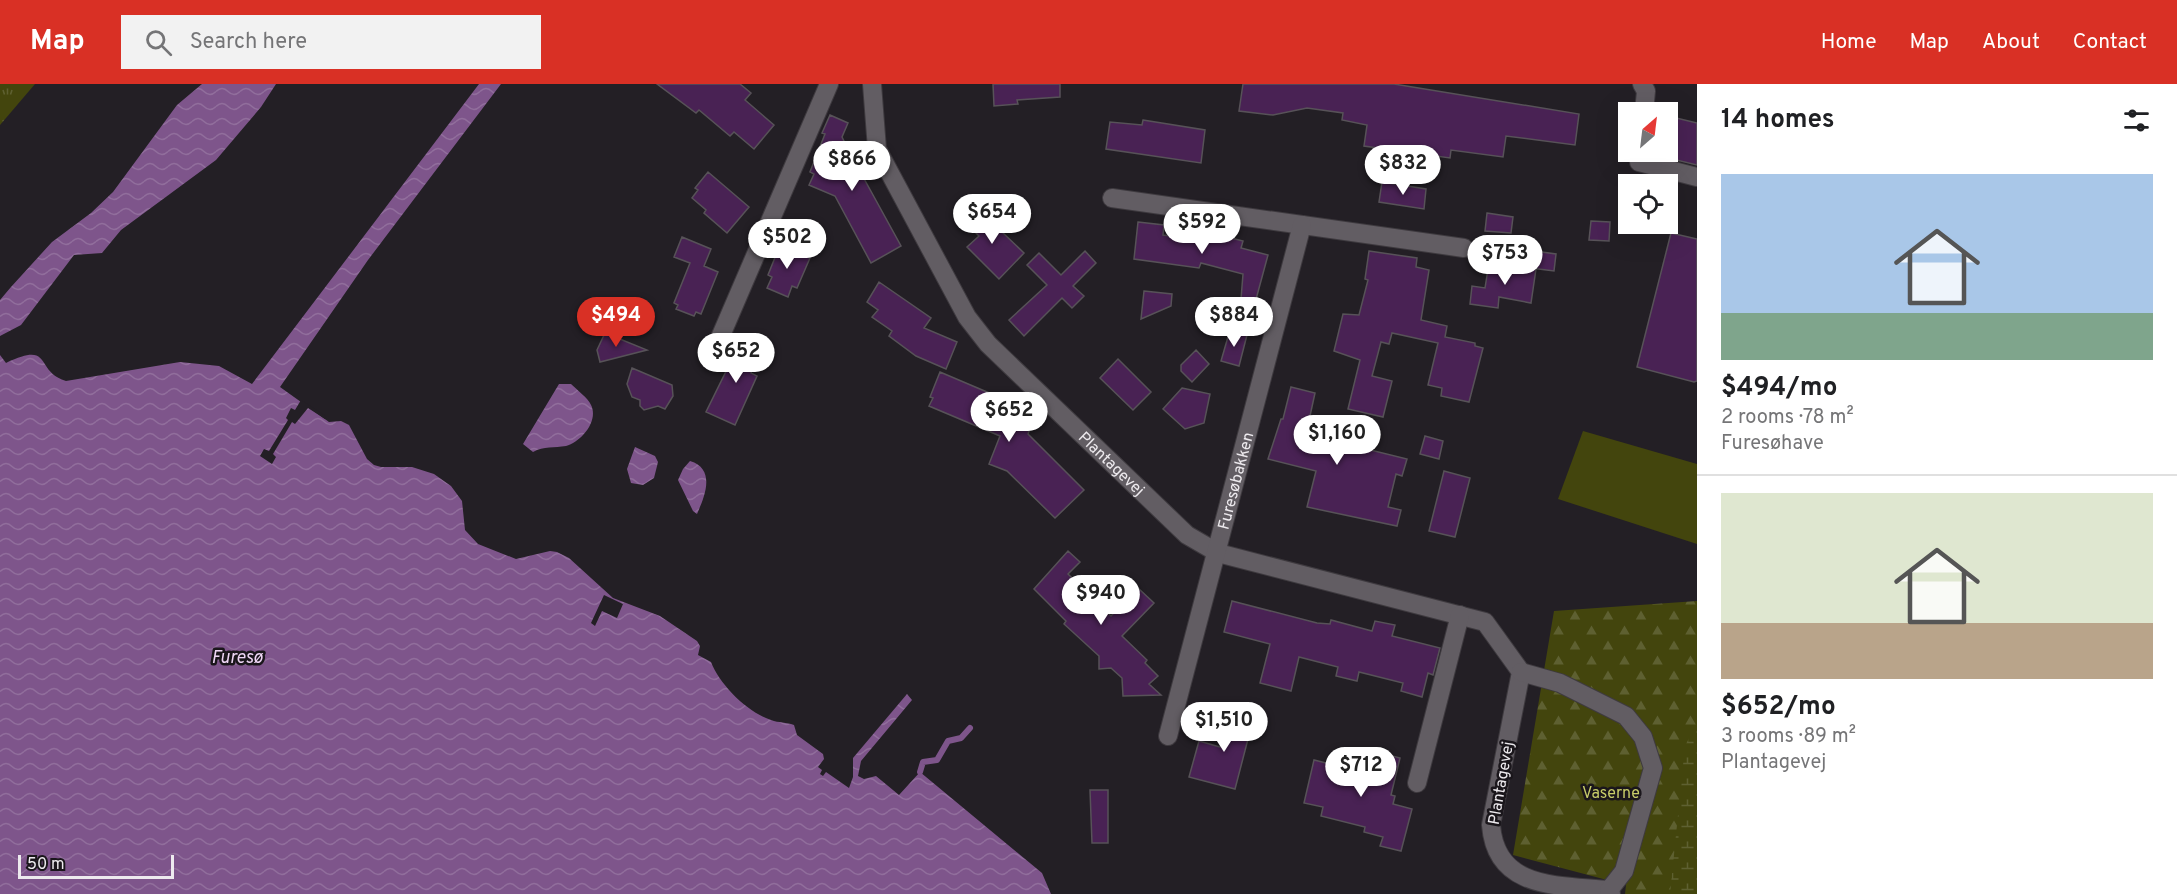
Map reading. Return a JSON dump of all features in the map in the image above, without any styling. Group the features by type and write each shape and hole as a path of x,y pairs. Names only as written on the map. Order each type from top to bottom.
{"street":[{"path":"713,354 829,84"},
{"name":"Plantagevej","path":"872,84 877,149 967,317 988,344 1187,535 1218,553 1485,622 1521,672 1491,825 1492,844 1506,866 1534,883 1610,892"},
{"path":"1642,84 1646,91 1645,102"},
{"path":"1639,162 1697,177"},
{"path":"1112,198 1464,248"},
{"name":"Furesøbakken","path":"1168,736 1218,553 1302,225"},
{"path":"1417,783 1460,615"},
{"path":"1521,672 1560,683 1626,716 1643,737 1653,768 1624,871 1610,892"}],"green space":[{"path":"0,84 35,84 0,125"},
{"path":"1583,431 1697,464 1697,544 1558,499"},
{"name":"Vaserne","path":"1697,601 1697,894 1625,894 1626,885 1513,855 1554,611"},
{"path":"1697,723 1697,894 1670,894 1685,746"}],"water":[{"path":"202,84 276,84 261,107 216,160 121,230 102,253 74,255 21,325 0,336 0,300 52,242 91,213 113,192 177,105"},
{"name":"Furesø","path":"479,84 501,84 368,260 280,387 329,422 341,421 349,425 367,459 374,465 412,467 434,474 451,486 462,501 465,530 478,544 516,559 550,551 557,552 569,558 613,598 660,616 697,641 700,646 698,655 711,662 721,680 735,697 762,716 794,725 797,735 823,754 824,759 818,767 822,770 820,774 823,776 826,772 849,788 853,777 853,758 907,694 912,700 861,761 858,776 864,779 876,776 899,795 920,772 1042,873 1051,894 0,894 0,355 6,363 21,357 38,356 56,377 66,381 180,362 219,366 252,384"},
{"path":"559,384 571,384 591,405 593,418 591,424 572,444 533,452 523,444"},
{"path":"635,447 655,456 658,462 654,478 643,485 631,483 627,469"},
{"path":"690,461 703,470 706,477 705,491 697,514 693,511 678,480"}],"pier":[{"path":"301,400 326,416 325,419 308,408 295,424 292,422 273,454 276,457 272,464 260,456 264,449 269,451 288,420 286,418 291,408 295,410"},
{"path":"604,595 623,604 617,618 602,611 595,626 591,623"}],"building":[{"path":"657,84 740,84 751,93 745,100 774,125 754,149 734,132 730,136 699,110 696,113"},
{"path":"993,84 1060,84 1060,97 1017,100 1018,104 994,106"},
{"path":"1243,84 1394,84 1579,114 1575,145 1506,136 1503,157 1451,150 1450,158 1364,146 1367,125 1342,120 1343,113 1307,108 1273,115 1239,111"},
{"path":"830,115 848,123 842,137 847,147 845,152 851,155 901,246 871,263 835,196 809,185 814,174 810,172"},
{"path":"1678,118 1697,123 1697,165 1678,160"},
{"path":"1143,120 1205,130 1201,163 1106,149 1110,122 1142,125"},
{"path":"708,172 749,207 727,233 704,213 706,210 692,198 698,190 695,188"},
{"path":"1382,182 1426,189 1424,209 1379,202"},
{"path":"978,209 1024,253 999,279 967,247 979,236 965,222"},
{"path":"1487,213 1513,217 1511,233 1485,231"},
{"path":"1591,221 1610,222 1609,241 1589,240"},
{"path":"1138,222 1164,225 1163,235 1218,242 1219,235 1243,241 1241,248 1268,255 1255,303 1241,299 1243,274 1201,263 1199,268 1134,259"},
{"path":"1671,234 1697,239 1697,381 1637,367"},
{"path":"682,237 711,249 704,266 718,272 701,314 696,312 694,316 676,309 678,305 674,303 690,263 674,257"},
{"path":"780,245 804,252 803,255 810,258 797,288 792,286 788,297 767,288 772,277 768,275"},
{"path":"1085,251 1096,263 1073,286 1084,296 1072,308 1062,298 1024,336 1009,320 1047,285 1027,265 1039,253 1061,275"},
{"path":"1369,251 1417,258 1416,267 1429,270 1421,320 1447,326 1445,337 1475,343 1475,346 1483,348 1469,402 1441,396 1442,388 1428,385 1438,343 1392,333 1389,344 1381,342 1372,376 1392,381 1383,417 1348,409 1360,360 1334,351 1343,314 1359,315 1368,280 1365,279"},
{"path":"1534,251 1556,254 1554,271 1531,268"},
{"path":"1489,263 1536,269 1531,303 1499,297 1498,308 1470,304 1472,286 1485,288"},
{"path":"879,282 931,318 924,328 957,342 946,369 916,356 889,336 892,331 872,317 878,310 867,302"},
{"path":"1144,291 1172,294 1171,306 1141,319"},
{"path":"1230,330 1247,335 1239,366 1221,361"},
{"path":"605,333 647,350 600,362 597,350"},
{"path":"742,339 762,348 751,373 757,376 735,425 706,412"},
{"path":"1196,350 1209,364 1192,382 1181,371 1181,365"},
{"path":"1118,359 1151,392 1133,410 1100,378"},
{"path":"632,368 672,385 673,396 665,409 658,406 644,410 640,406 640,400 632,397 627,384"},
{"path":"940,372 994,395 991,402 1033,420 1028,434 1084,490 1055,518 1007,471 989,464 1000,436 929,406 933,398 930,397"},
{"path":"1291,387 1315,393 1308,425 1344,435 1342,443 1407,459 1402,476 1396,474 1388,507 1401,510 1397,526 1307,507 1316,471 1268,459 1281,419 1283,419"},
{"path":"1182,388 1210,394 1204,423 1185,429 1163,409"},
{"path":"1425,436 1443,441 1439,459 1420,454"},
{"path":"1444,471 1470,478 1455,537 1429,531"},
{"path":"1068,551 1080,562 1068,574 1111,616 1138,588 1154,603 1122,636 1147,660 1145,663 1158,676 1149,684 1161,695 1123,696 1122,678 1111,668 1099,669 1099,656 1064,624 1066,621 1034,589"},
{"path":"1232,601 1317,623 1330,624 1331,620 1372,631 1375,621 1395,625 1392,636 1440,648 1433,675 1428,673 1422,697 1401,691 1403,683 1359,672 1357,681 1336,676 1338,667 1299,657 1291,691 1260,683 1270,644 1224,632"},
{"path":"1230,709 1254,716 1235,789 1189,777 1199,741 1220,747"},
{"path":"1381,753 1400,758 1391,795 1395,796 1393,804 1412,809 1401,851 1380,846 1383,837 1364,832 1365,827 1321,816 1323,807 1304,803 1314,760 1358,771 1360,764 1371,767 1374,759 1379,760"},
{"path":"1090,790 1108,790 1108,843 1092,843"}],"waterway":[{"path":"920,772 923,762 937,760 948,741 961,738 970,728"}]}
